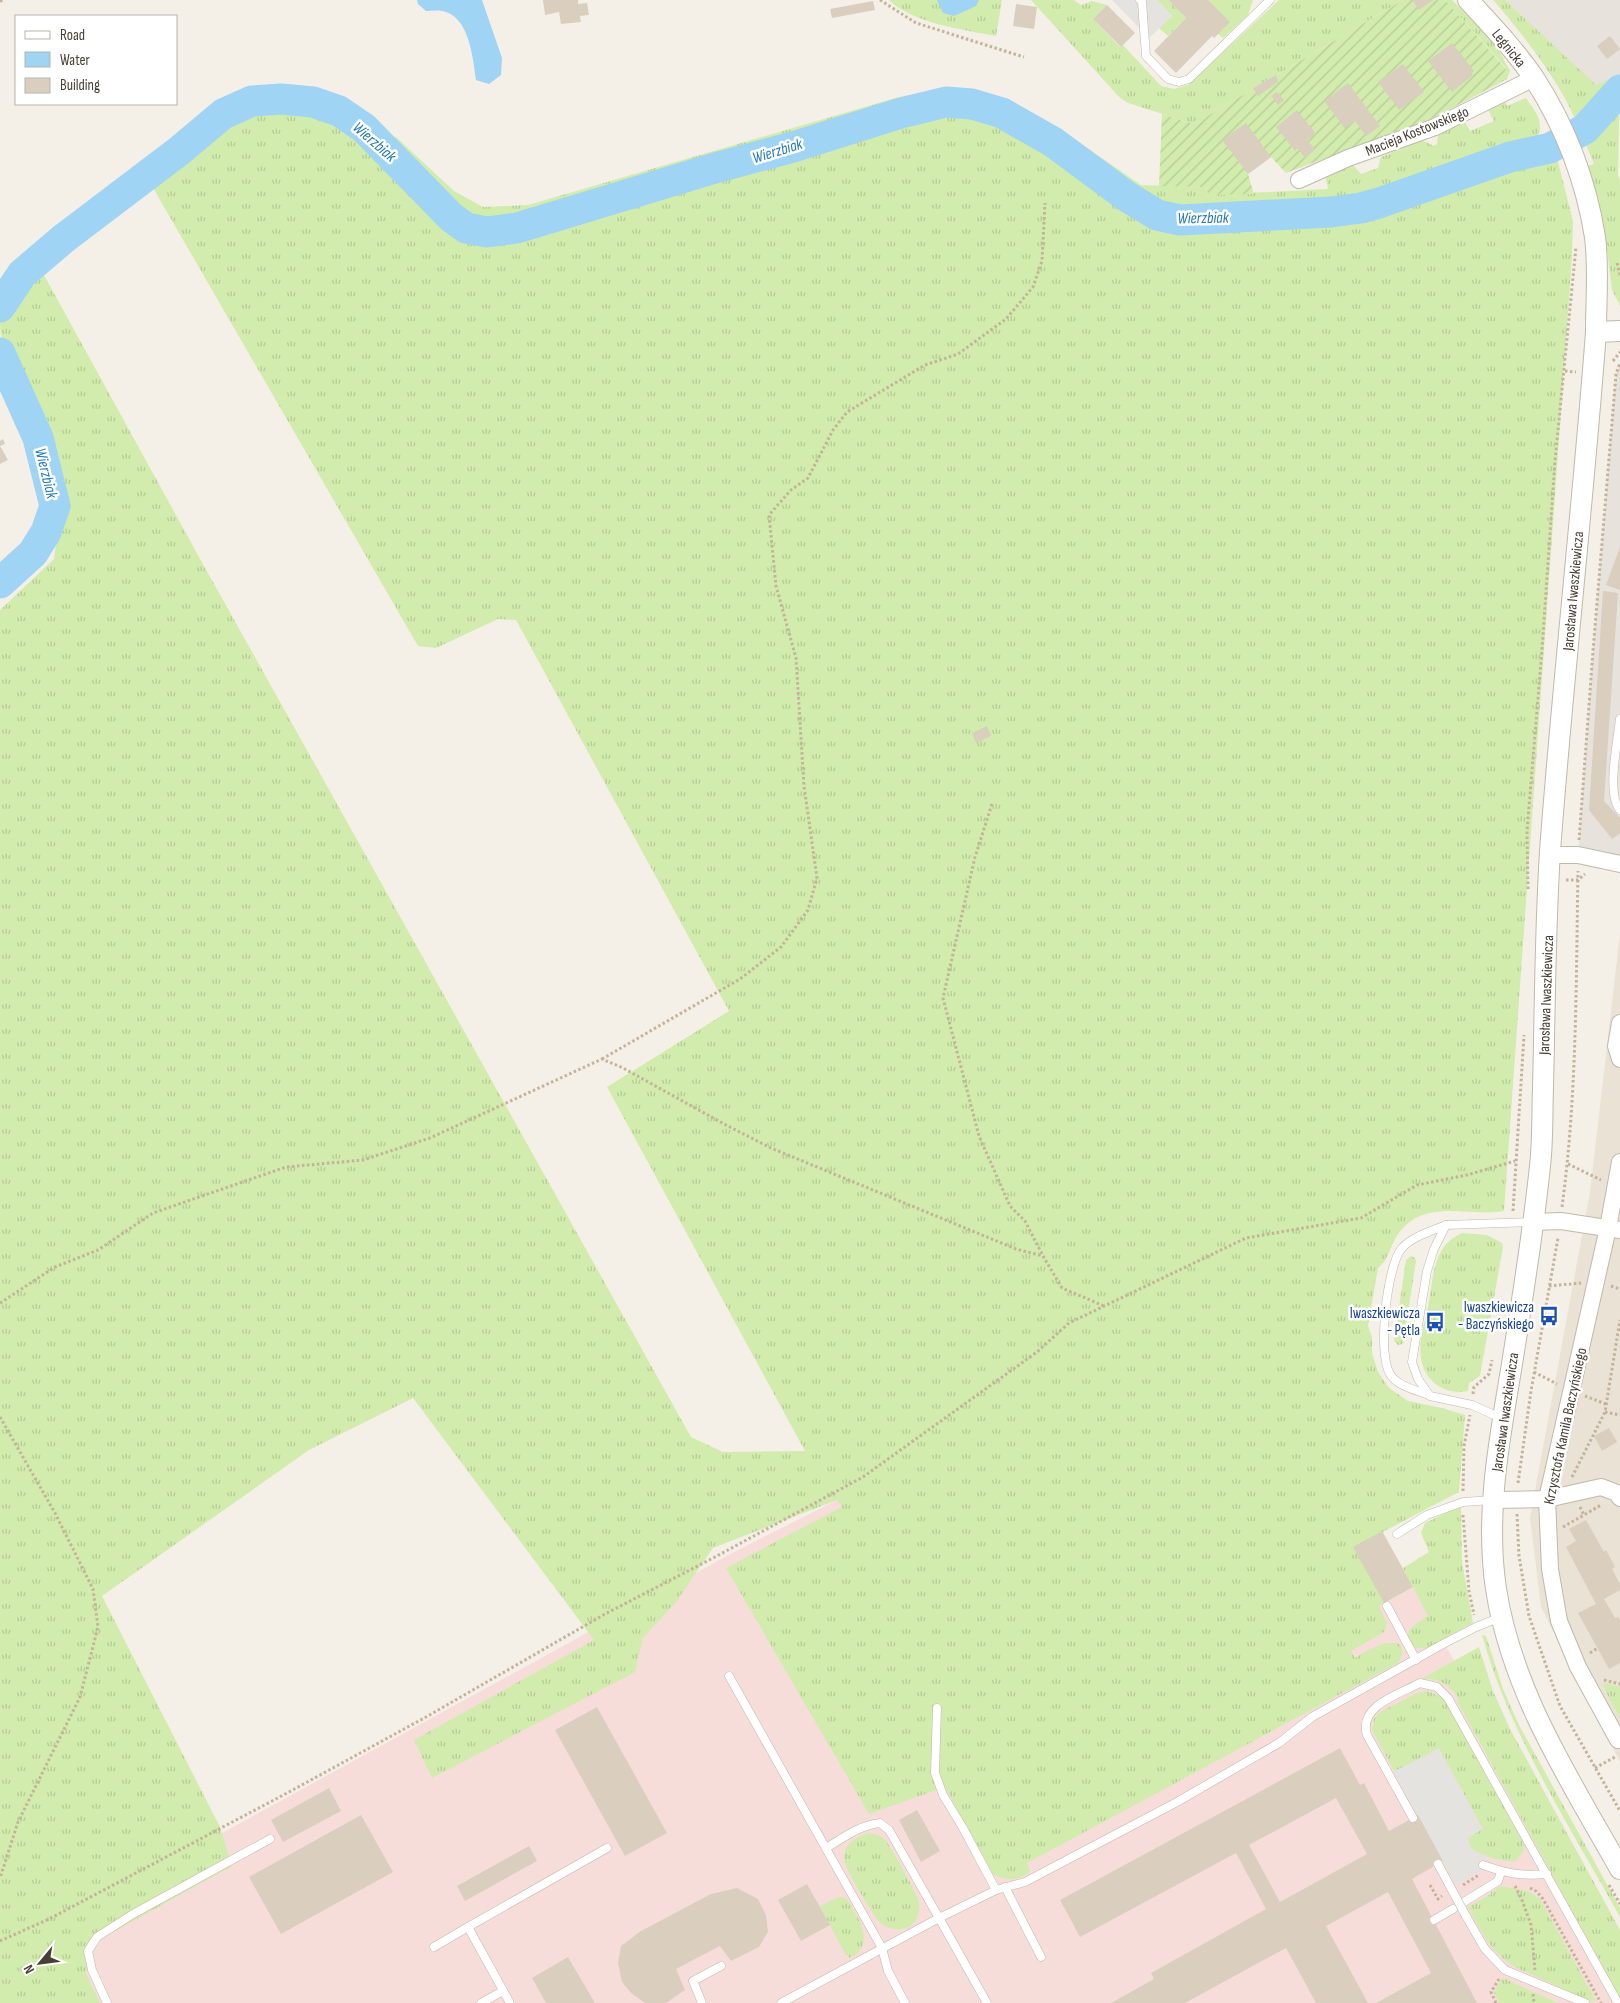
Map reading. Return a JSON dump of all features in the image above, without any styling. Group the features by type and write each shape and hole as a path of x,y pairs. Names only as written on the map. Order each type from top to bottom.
{"street":[{"name":"Legnicka","path":"1468,0 1534,78 1546,100"},
{"name":"Macieja Kostowskiego","path":"1299,180 1348,158 1435,127 1534,78"},
{"name":"Jarosława Iwaszkiewicza","path":"1546,100 1577,165 1595,238 1597,270 1596,332 1550,855 1541,1162 1534,1222 1502,1418 1492,1500 1492,1559 1501,1617 1516,1670 1538,1720 1620,1869"},
{"path":"1596,332 1620,331"},
{"path":"1550,855 1578,855 1620,864"},
{"path":"1620,1023 1616,1046 1620,1059"},
{"name":"Krzysztofa Kamila Baczyńskiego","path":"1615,1745 1578,1667 1559,1621 1550,1569 1547,1499 1614,1229 1616,1183 1620,1162"},
{"path":"1534,1222 1561,1221 1614,1229"},
{"path":"1492,1500 1547,1499 1601,1487 1617,1492 1620,1498"}],"lane":[{"path":"1140,0 1142,2 1146,56 1168,79 1179,82 1189,79 1270,0"},
{"path":"1620,719 1613,792 1616,805 1620,810"},
{"path":"1502,1418 1472,1405 1430,1396 1396,1381 1389,1373 1385,1363 1384,1324 1397,1255 1409,1242 1446,1225 1534,1222"},
{"path":"1430,1396 1418,1379 1412,1362 1427,1271 1434,1249 1446,1225"},
{"path":"1397,1534 1427,1515 1463,1502 1492,1500"},
{"path":"1387,1606 1416,1660"},
{"path":"781,2003 939,1918 996,1890 1025,1882 1177,1802 1279,1743 1312,1718 1476,1627 1501,1617"},
{"path":"729,1676 882,1948 888,1971 905,2003"},
{"path":"1413,1818 1367,1735 1365,1727 1367,1717 1379,1704 1420,1683 1437,1687 1448,1698 1618,2003"},
{"path":"937,1708 935,1773 943,1795 996,1890"},
{"path":"826,1848 871,1824 880,1823 889,1830 987,2003"},
{"path":"107,2003 92,1970 88,1951 97,1937 133,1914 270,1839"},
{"path":"434,1947 607,1848"},
{"path":"1438,1864 1485,1949 1505,1970 1585,2003"},
{"path":"1483,1865 1501,1872 1523,1876 1547,1874"},
{"path":"1464,1902 1498,1881 1501,1872"},
{"path":"1005,1888 1041,1957"},
{"path":"1434,1920 1453,1909"},
{"path":"468,1927 510,2003"},
{"path":"702,2003 693,1982 721,1966"},
{"path":"481,2003 503,1991"}],"path":[{"path":"0,1 5,0"},
{"path":"880,0 916,23 1024,57"},
{"path":"0,1303 55,1267 98,1250 153,1213 286,1167 363,1160 413,1143 488,1113 564,1075 602,1059 740,979 781,947 808,910 817,878 804,786 796,658 776,586 770,515 790,490 808,478 833,430 847,412 925,365 958,354 1006,319 1033,288 1042,262 1046,203"},
{"path":"1528,899 1527,831 1543,640 1554,461 1575,270 1576,241"},
{"path":"1620,363 1616,374 1578,855 1573,1094 1568,1164 1561,1221 1531,1391 1516,1500 1519,1556 1529,1616 1560,1706 1620,1811"},
{"path":"992,804 975,857 943,998 979,1136 1010,1206 1025,1221 1062,1288 1104,1306"},
{"path":"1512,1224 1524,1027"},
{"path":"602,1059 623,1068 771,1148 1016,1249 1043,1256"},
{"path":"0,1941 49,1919 289,1792 426,1717 604,1614 715,1557 862,1477 1037,1352 1069,1323 1246,1238 1361,1218 1417,1185 1467,1175 1515,1161"},
{"path":"1568,1164 1598,1179 1616,1183"},
{"path":"1620,1320 1605,1412 1620,1415"},
{"path":"1476,1627 1469,1591 1463,1524 1464,1446 1474,1387 1489,1374 1493,1355"},
{"path":"0,1417 55,1513 93,1589 98,1627 80,1697 18,1822 0,1878"},
{"path":"1560,1529 1584,1515"},
{"path":"1597,1679 1620,1684"},
{"path":"1595,1768 1615,1745"},
{"path":"1459,1887 1482,1874 1498,1881 1521,1887"},
{"path":"1430,1885 1438,1899 1442,1896"},
{"path":"1515,1886 1531,1926 1535,1966 1532,1980 1534,2003"},
{"path":"1528,1887 1536,1891 1543,1899 1601,2003"},
{"path":"1492,1990 1491,1992 1496,2003"}],"shaded area":[{"path":"1112,0 1157,0 1172,16 1149,38"},
{"path":"1505,0 1620,0 1620,75 1596,86"},
{"path":"1620,363 1620,864 1578,855 1616,374"},
{"path":"1620,934 1620,1762 1541,1607 1530,1518 1590,1192"},
{"path":"1253,1290 1382,1531 1620,1960 1620,2003 26,2003 0,1955 736,1551"},
{"path":"1439,1748 1483,1829 1468,1838 1470,1847 1476,1852 1487,1855 1482,1871 1456,1885 1393,1772"}],"green space":[{"path":"889,0 1002,0 996,36 925,20 899,8"},
{"path":"1031,0 1074,0 1081,5 1092,1 1107,5 1093,19 1120,47 1123,45 1161,86 1174,89 1188,85 1279,0 1403,0 1194,124 1128,103 1120,98"},
{"path":"1157,0 1168,0 1186,18 1168,36 1159,28 1172,16"},
{"path":"1208,0 1253,0 1248,15 1223,38 1218,34"},
{"path":"1403,0 1445,0 1506,69 1496,85 1433,118 1286,173 1271,157 1248,174 1254,194 1208,195 1206,187 1159,186 1162,114 1194,124"},
{"path":"1445,0 1452,0 1495,43 1510,71 1507,79 1496,85 1506,68"},
{"path":"1493,0 1505,0 1596,85 1620,75 1618,176 1620,180 1620,306 1612,290 1606,241 1587,166 1594,164 1580,130 1564,96 1546,67 1514,24"},
{"path":"965,89 1013,104 1064,132 1141,185 1206,187 1208,195 1328,189 1326,177 1351,163 1361,174 1378,168 1381,157 1422,140 1434,146 1437,144 1438,134 1465,122 1470,131 1494,121 1488,110 1505,102 1507,106 1526,98 1538,117 1540,128 1536,139 1352,205 1161,210 1146,204 1068,145 1033,123 993,103 956,96 914,102 808,137 722,159 523,220 490,225 474,223 457,216 390,144 396,137 454,191 483,207 528,205 899,97 933,91"},
{"path":"277,105 305,109 337,117 367,139 441,218 461,234 477,238 497,239 635,201 818,146 907,116 955,107 993,116 1022,130 1120,199 1142,213 1171,226 1342,220 1393,206 1543,150 1557,158 1573,221 1572,256 1504,1211 1451,1211 1426,1214 1404,1227 1395,1238 1385,1259 1378,1268 1368,1326 1372,1337 1372,1353 1378,1372 1389,1388 1408,1401 1465,1415 1459,1492 1354,1547 1384,1603 1379,1606 1387,1623 1384,1632 1351,1651 1355,1658 1382,1644 1399,1644 1402,1653 1398,1663 1027,1863 1030,1871 1022,1877 1007,1879 993,1874 945,1787 869,1814 726,1568 842,1507 837,1500 713,1548 676,1602 643,1638 635,1672 432,1778 414,1740 594,1640 413,1398 309,1450 102,1596 220,1827 232,1866 92,1944 86,1973 100,2003 0,2003 0,610 54,559 61,503 53,445 4,350 0,319 5,304 10,297 21,283 39,266 204,566 691,1437 723,1452 805,1451 607,1087 729,1011 516,620 498,619 436,648 418,646 149,181 228,118 250,109"},
{"path":"1462,1233 1487,1235 1502,1243 1503,1247 1480,1376 1469,1383 1468,1391 1460,1392 1444,1389 1431,1380 1426,1374 1420,1351 1421,1337 1437,1261 1446,1245"},
{"path":"1411,1256 1416,1261 1403,1344 1398,1345 1394,1341 1406,1260"},
{"path":"1461,1506 1462,1562 1473,1623 1427,1648 1416,1648 1408,1638 1408,1634 1413,1626 1428,1616 1403,1568 1429,1552 1421,1533 1425,1523"},
{"path":"1482,1635 1486,1636 1503,1689 1519,1725 1620,1908 1620,1917 1525,1745 1508,1709"},
{"path":"1479,1647 1493,1691 1510,1729 1620,1930 1620,1998 1457,1701 1459,1700 1456,1695 1443,1683 1433,1679 1421,1679"},
{"path":"1605,1683 1620,1687 1620,1716 1603,1685"},
{"path":"1427,1691 1440,1696 1449,1706 1523,1840 1524,1850 1516,1861 1493,1858 1472,1849 1468,1838 1470,1836 1394,1771 1372,1730 1374,1719 1380,1712 1417,1693"},
{"path":"869,1833 879,1835 886,1841 918,1898 919,1913 916,1920 905,1928 890,1928 876,1918 845,1864 844,1854 848,1845 860,1836"},
{"path":"1501,1886 1528,1891 1540,1899 1596,2001 1588,2002 1588,2000 1515,1967 1493,1948 1482,1933 1468,1907"},
{"path":"839,1897 845,1898 848,1901 863,1931 863,1946 850,1958 844,1952 820,1906"},
{"path":"1503,1978 1558,2003 1499,2003 1494,1992"}],"water":[{"path":"417,0 482,0 502,58 501,75 489,84 476,80 468,39 458,20 451,14 442,11 426,11 418,4"},
{"path":"937,0 979,0 976,6 954,16 943,13"}],"building":[{"path":"543,0 578,0 578,4 587,3 589,15 580,16 581,22 561,24 559,12 545,15"},
{"path":"1168,0 1208,0 1230,22 1214,38 1212,36 1176,73 1154,51 1186,18"},
{"path":"1412,0 1433,0 1419,10"},
{"path":"873,1 875,10 832,18 830,9"},
{"path":"1016,4 1037,7 1034,29 1013,26"},
{"path":"1107,5 1135,33 1121,47 1093,19"},
{"path":"1610,36 1620,49 1607,59 1597,46"},
{"path":"1452,43 1474,71 1473,75 1452,92 1428,61"},
{"path":"1403,64 1424,92 1399,110 1378,82"},
{"path":"1276,75 1278,82 1258,96 1253,88"},
{"path":"1348,83 1380,126 1366,136 1355,121 1345,129 1324,101"},
{"path":"1277,92 1284,100 1278,105 1271,96"},
{"path":"1297,110 1316,134 1307,140 1315,149 1305,158 1297,148 1295,151 1276,127"},
{"path":"1246,123 1271,157 1248,174 1222,140"},
{"path":"3,439 5,444 0,446 0,441"},
{"path":"0,446 8,460 0,464"},
{"path":"1620,547 1620,590 1606,585"},
{"path":"1603,591 1618,593 1604,801 1620,818 1620,833 1612,839 1589,810"},
{"path":"987,726 991,736 976,743 972,733"},
{"path":"1609,1428 1617,1442 1602,1451 1594,1436"},
{"path":"1586,1520 1604,1552 1606,1550 1615,1567 1612,1569 1620,1584 1620,1590 1604,1599 1615,1618 1618,1617 1620,1620 1620,1663 1609,1669 1578,1613 1596,1604 1566,1547 1576,1541 1569,1529"},
{"path":"1382,1531 1413,1587 1384,1603 1353,1547"},
{"path":"597,1707 667,1833 625,1856 555,1730"},
{"path":"1340,1748 1360,1785 1364,1783 1389,1831 1418,1815 1443,1861 1412,1879 1477,2003 1376,2003 1431,1973 1388,1892 1326,1926 1368,2003 1316,2003 1286,1948 1185,2003 1111,2003 1154,1979 1151,1973 1266,1909 1236,1853 1080,1937 1060,1900","holes":["1336,1798 1367,1854 1280,1902 1249,1845"]},
{"path":"329,1788 341,1811 283,1842 271,1820"},
{"path":"917,1810 940,1851 921,1862 899,1820"},
{"path":"361,1815 393,1872 281,1934 249,1877"},
{"path":"529,1846 537,1861 465,1901 457,1886"},
{"path":"807,1884 830,1925 801,1941 778,1900"},
{"path":"737,1888 758,1899 766,1915 768,1932 759,1947 731,1961 720,1946 676,1969 685,1990 666,2003 645,2003 631,1993 622,1982 618,1963 621,1946 641,1931 711,1894"},
{"path":"568,1957 595,2003 546,2003 532,1978"}],"waterway":[{"name":"Wierzbiak","path":"0,307 22,274 63,239 179,151 223,114 252,101 281,99 313,102 339,111 364,128 451,217 466,228 487,232 517,228 715,168 793,147 901,113 946,102 972,104 1002,113 1053,142 1126,196 1157,215 1180,220 1331,212 1361,208 1379,203 1510,157 1550,148 1585,129 1620,90"},
{"name":"Wierzbiak","path":"0,353 38,438 55,506 46,532 33,553 0,583"}],"place":[{"name":"Iwaszkiewicza - Baczyńskiego","path":"1549,1316"},
{"name":"Iwaszkiewicza - Pętla","path":"1435,1322"}]}
